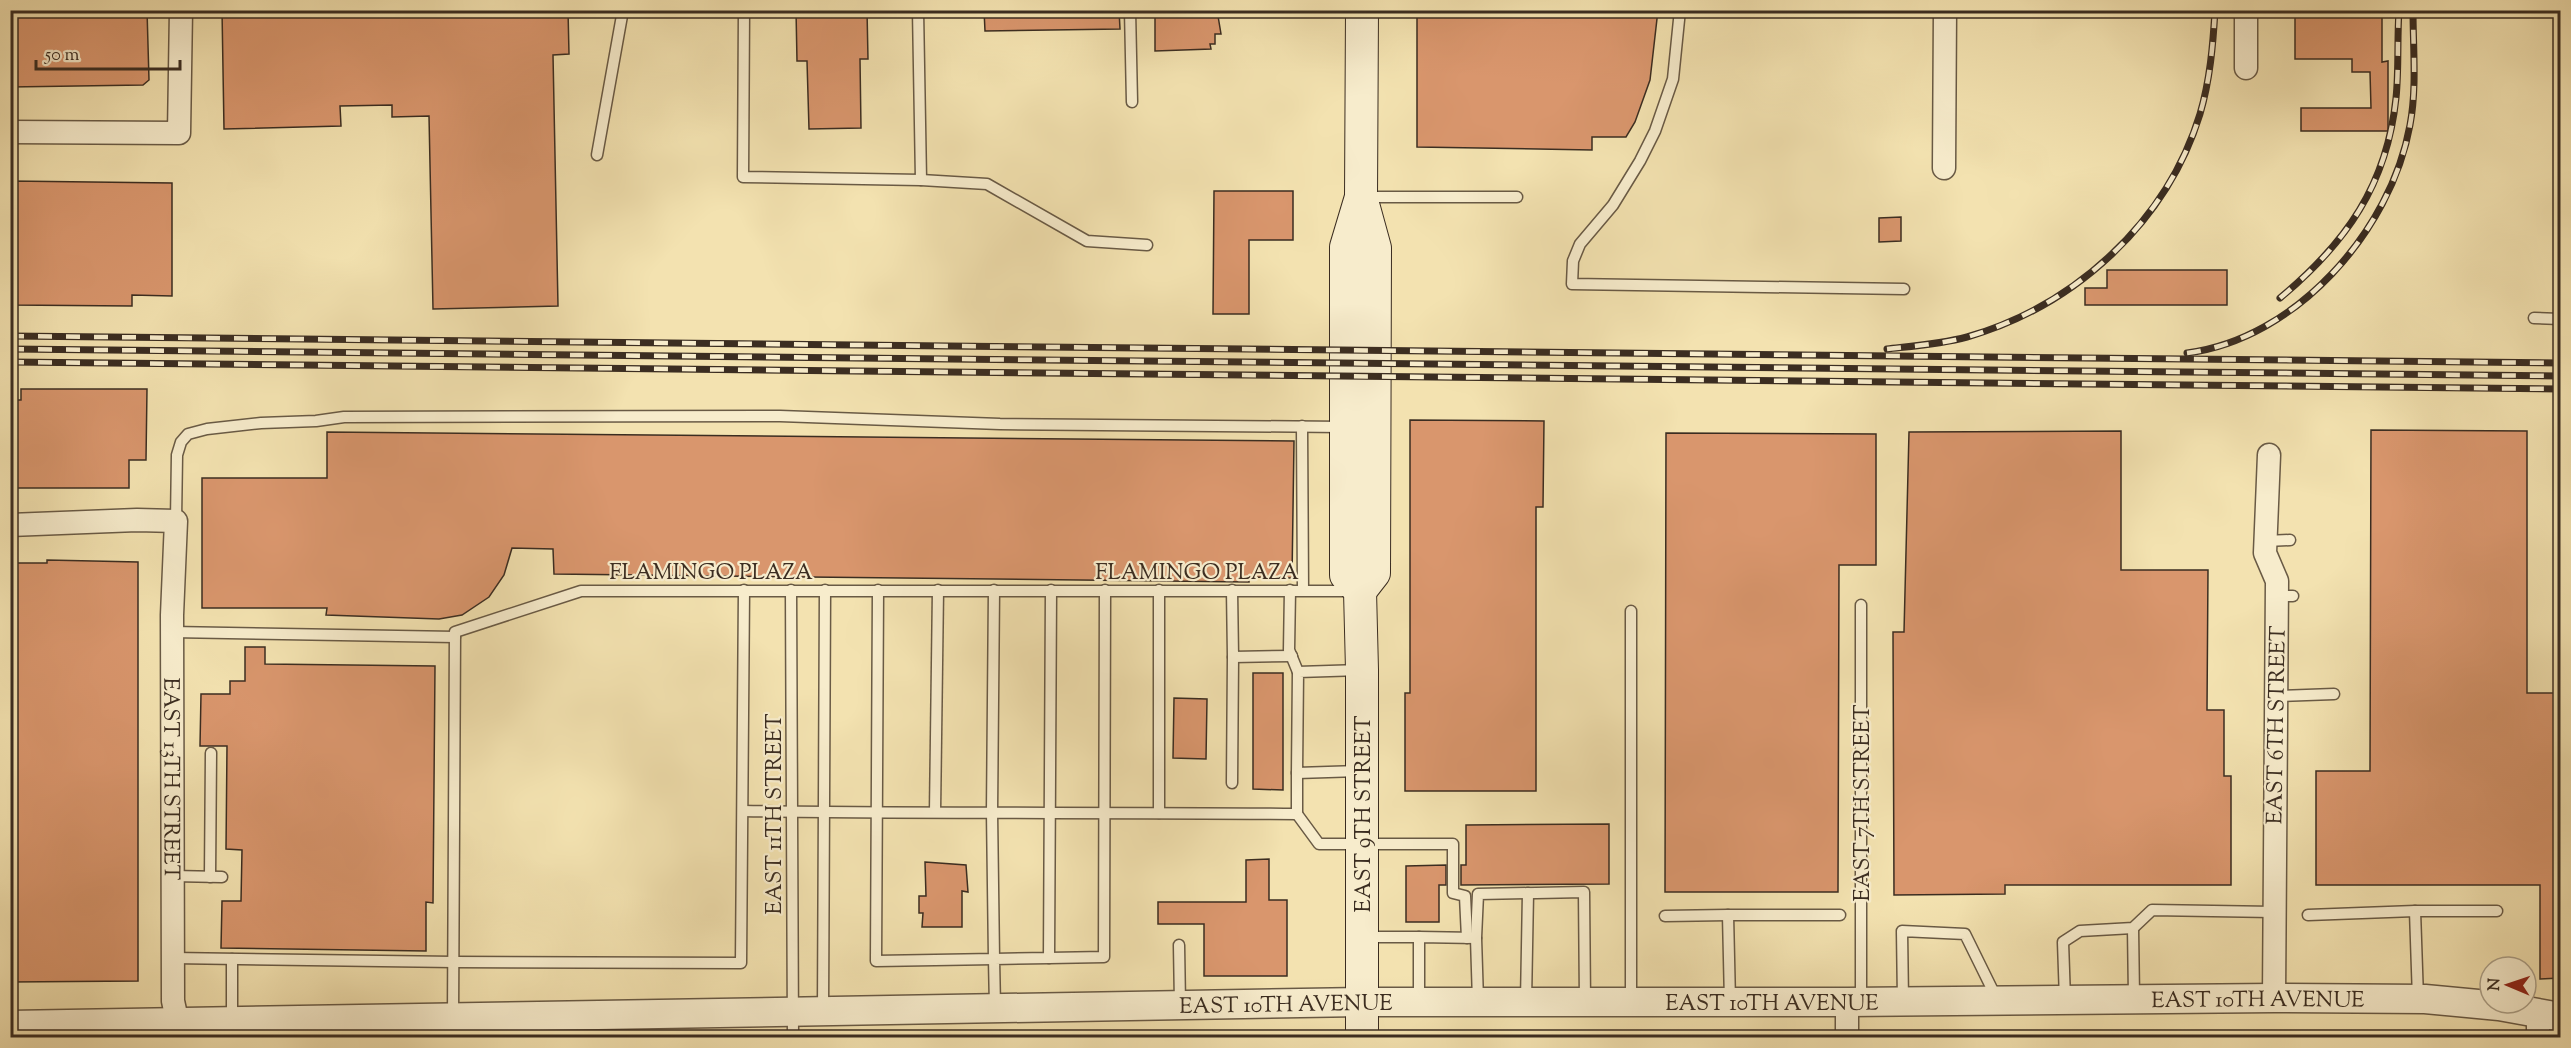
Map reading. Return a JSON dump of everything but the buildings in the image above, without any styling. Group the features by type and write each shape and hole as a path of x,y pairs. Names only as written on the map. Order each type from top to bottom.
{"main road":[{"path":"1360,591 1374,573 1360,351 1375,248 1361,197 1362,10"},
{"name":"EAST 9TH STREET","path":"1360,351 1346,427 1346,575 1360,591 1362,1038"}],"street":[{"path":"10,132 179,133 181,10"},
{"path":"1944,168 1945,10"},
{"path":"2246,10 2246,68"},
{"name":"EAST 6TH STREET","path":"2270,455 2265,553 2285,596 2276,696 2274,998"},
{"path":"10,525 137,520 176,521"},
{"name":"EAST 13TH STREET","path":"176,521 172,632 172,876 173,1001 180,1031"},
{"name":"EAST 10TH AVENUE","path":"10,1025 180,1031 231,1023 453,1018 794,1024 823,1011 1362,1002 1854,1002 2274,998 2418,999 2499,1006 2545,1023"},
{"name":"EAST 7TH STREET","path":"1847,1038 1854,1002"}],"lane":[{"path":"597,154 623,10"},
{"path":"744,10 743,177 921,180 987,184 1087,242 1147,245"},
{"path":"918,10 921,180"},
{"path":"1130,10 1132,102"},
{"path":"1680,10 1673,79 1655,131 1613,205 1580,244 1573,261 1572,285 1904,289"},
{"path":"1361,197 1518,197"},
{"path":"2534,318 2560,319"},
{"path":"176,521 177,455 181,442 188,434 195,431 261,423 316,421 344,417 780,416 1000,424 1346,427"},
{"path":"1302,426 1303,590"},
{"path":"2266,541 2290,540"},
{"name":"EAST 11TH STREET","path":"791,590 794,1024"},
{"path":"823,1011 825,590"},
{"path":"878,590 876,961 1104,957 1105,590"},
{"path":"935,812 938,590"},
{"path":"994,590 992,812 995,1008"},
{"path":"1049,958 1051,590"},
{"path":"1159,590 1159,813"},
{"path":"1232,590 1232,783"},
{"path":"1290,590 1289,650 1298,672 1297,814 1319,844 1453,844 1453,893 1465,896 1472,938 1478,1002"},
{"name":"FLAMINGO PLAZA","path":"455,638 455,632 581,591 1360,591"},
{"path":"173,958 741,963 744,591"},
{"name":"EAST 7TH STREET","path":"1854,1002 1861,605"},
{"path":"1631,611 1631,1002"},
{"path":"172,632 455,638 453,1018"},
{"path":"1233,657 1292,656"},
{"path":"1298,672 1362,670"},
{"path":"2276,696 2334,693"},
{"path":"210,877 211,753"},
{"path":"1297,773 1362,771"},
{"path":"743,811 1105,815 1297,814"},
{"path":"172,876 222,877"},
{"path":"1472,938 1478,894 1584,892 1586,1002"},
{"path":"1526,1002 1528,893"},
{"path":"2065,1000 2063,942 2080,931 2133,928 2152,910 2273,912"},
{"path":"2415,911 2418,999"},
{"path":"2308,915 2497,911"},
{"path":"1728,915 1730,1002"},
{"path":"1665,916 1840,915"},
{"path":"2133,928 2134,999"},
{"path":"1903,1001 1902,930 1965,934 1998,1000"},
{"path":"1362,937 1472,938"},
{"path":"1419,937 1419,1002"},
{"path":"1179,945 1180,1005"},
{"path":"231,1023 232,958"}],"railway":[{"path":"1887,349 1967,337 2007,323 2044,304 2079,281 2112,254 2140,224 2165,190 2185,153 2200,114 2206,88 2215,10"},
{"path":"2280,298 2325,256 2359,210 2373,185 2391,129 2396,98 2399,10"},
{"path":"2187,353 2227,344 2265,326 2300,303 2332,274 2360,240 2382,203 2399,165 2410,125 2414,82 2413,10"},
{"path":"10,336 2560,363"},
{"path":"10,349 2560,376"},
{"path":"10,362 2560,389"}]}
